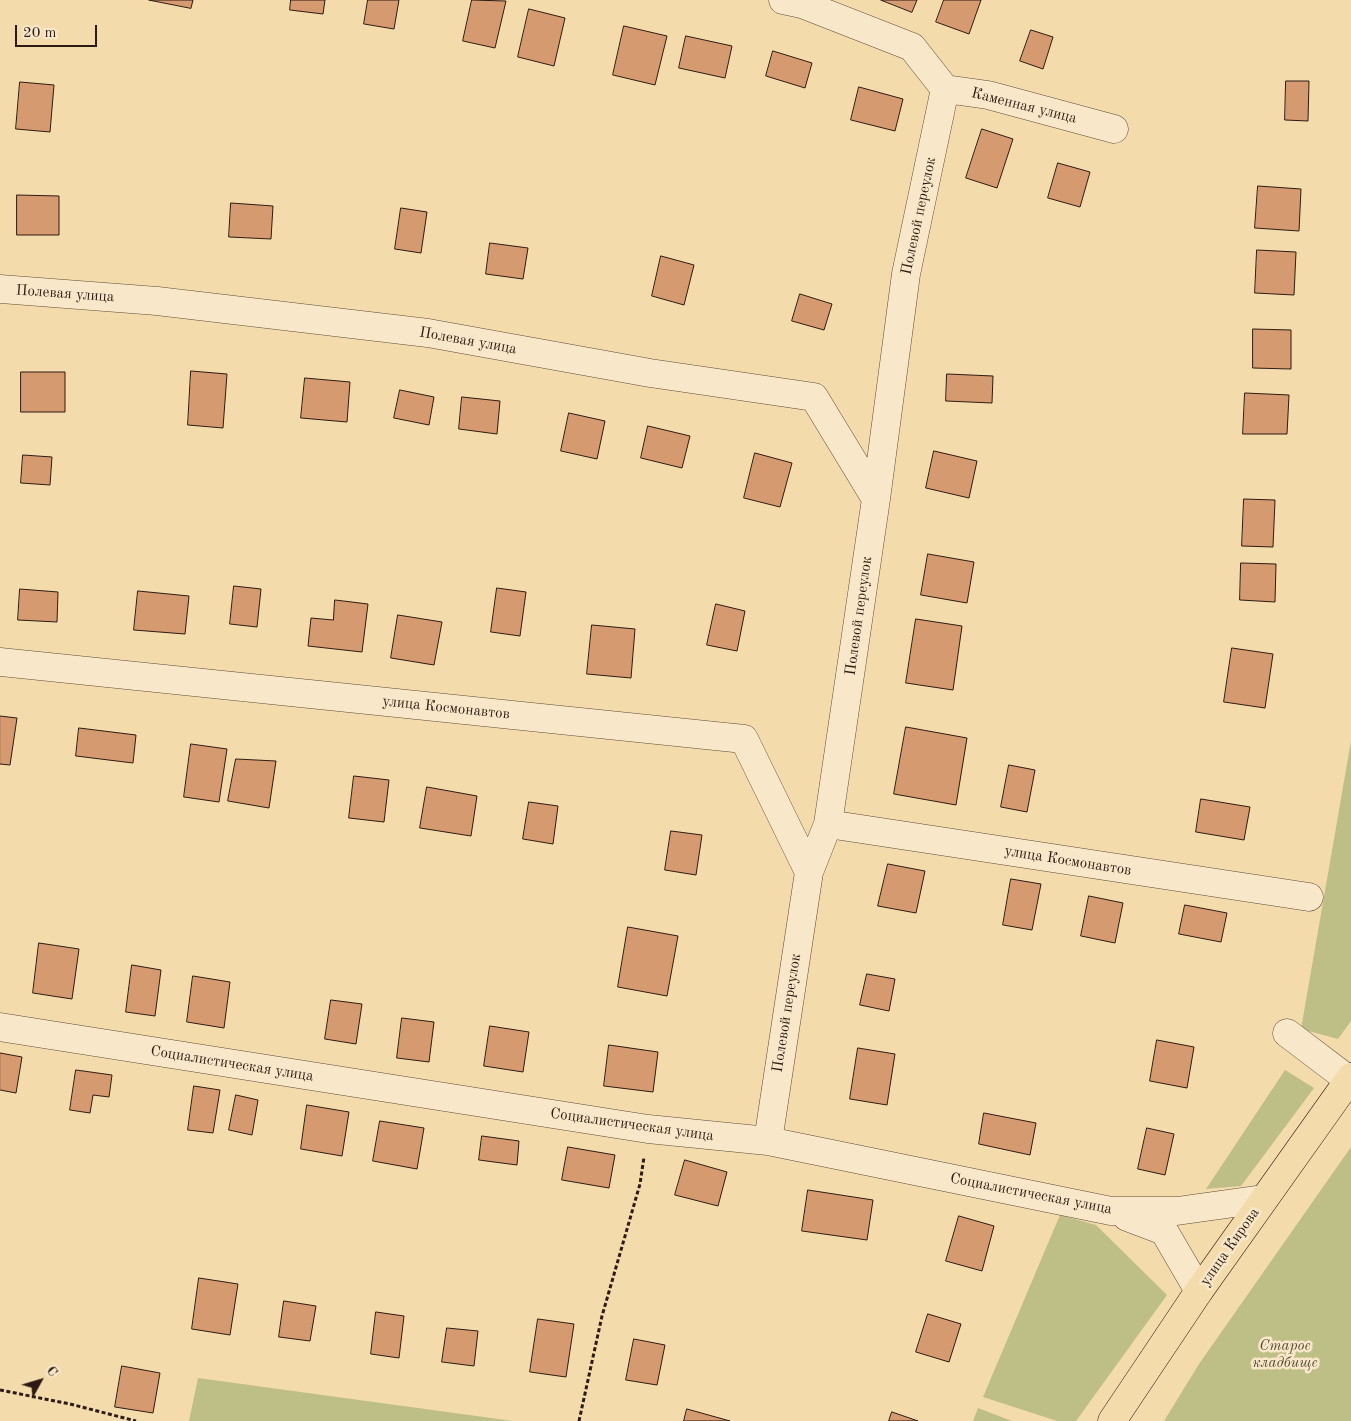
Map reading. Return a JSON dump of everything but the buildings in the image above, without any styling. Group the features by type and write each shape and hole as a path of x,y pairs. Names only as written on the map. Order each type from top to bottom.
{"main road":[{"name":"улица Кирова","path":"1112,1421 1199,1291 1350,1078"}],"street":[{"path":"783,0 802,4 912,47 945,89"},
{"name":"Каменная улица","path":"945,89 988,95 1114,129"},
{"name":"Полевой переулок","path":"768,1141 809,872 828,824 876,499 906,274 945,89"},
{"name":"Полевая улица","path":"0,288 157,301 428,333 650,373 814,397 876,499"},
{"name":"улица Космонавтов","path":"0,662 744,739 809,872"},
{"name":"улица Космонавтов","path":"828,824 1309,897"},
{"name":"Социалистическая улица","path":"0,1027 648,1129 768,1141 1111,1211 1177,1211 1263,1199"},
{"path":"1287,1033 1350,1078"},
{"path":"1111,1211 1164,1231 1199,1291"}],"path":[{"path":"579,1421 602,1316 640,1184 648,1129"},
{"path":"0,1390 70,1404 136,1421"}],"green space":[{"path":"1351,741 1351,1021 1338,1039 1301,1029"},
{"path":"1285,1070 1314,1088 1241,1186 1206,1189"},
{"name":"Старое кладбище","path":"1351,1147 1351,1421 1164,1421 1199,1364"},
{"path":"1060,1215 1096,1225 1167,1295 1076,1421 1057,1421 983,1397"},
{"path":"198,1378 513,1421 189,1421"},
{"path":"978,1408 1012,1421 973,1421"}]}
